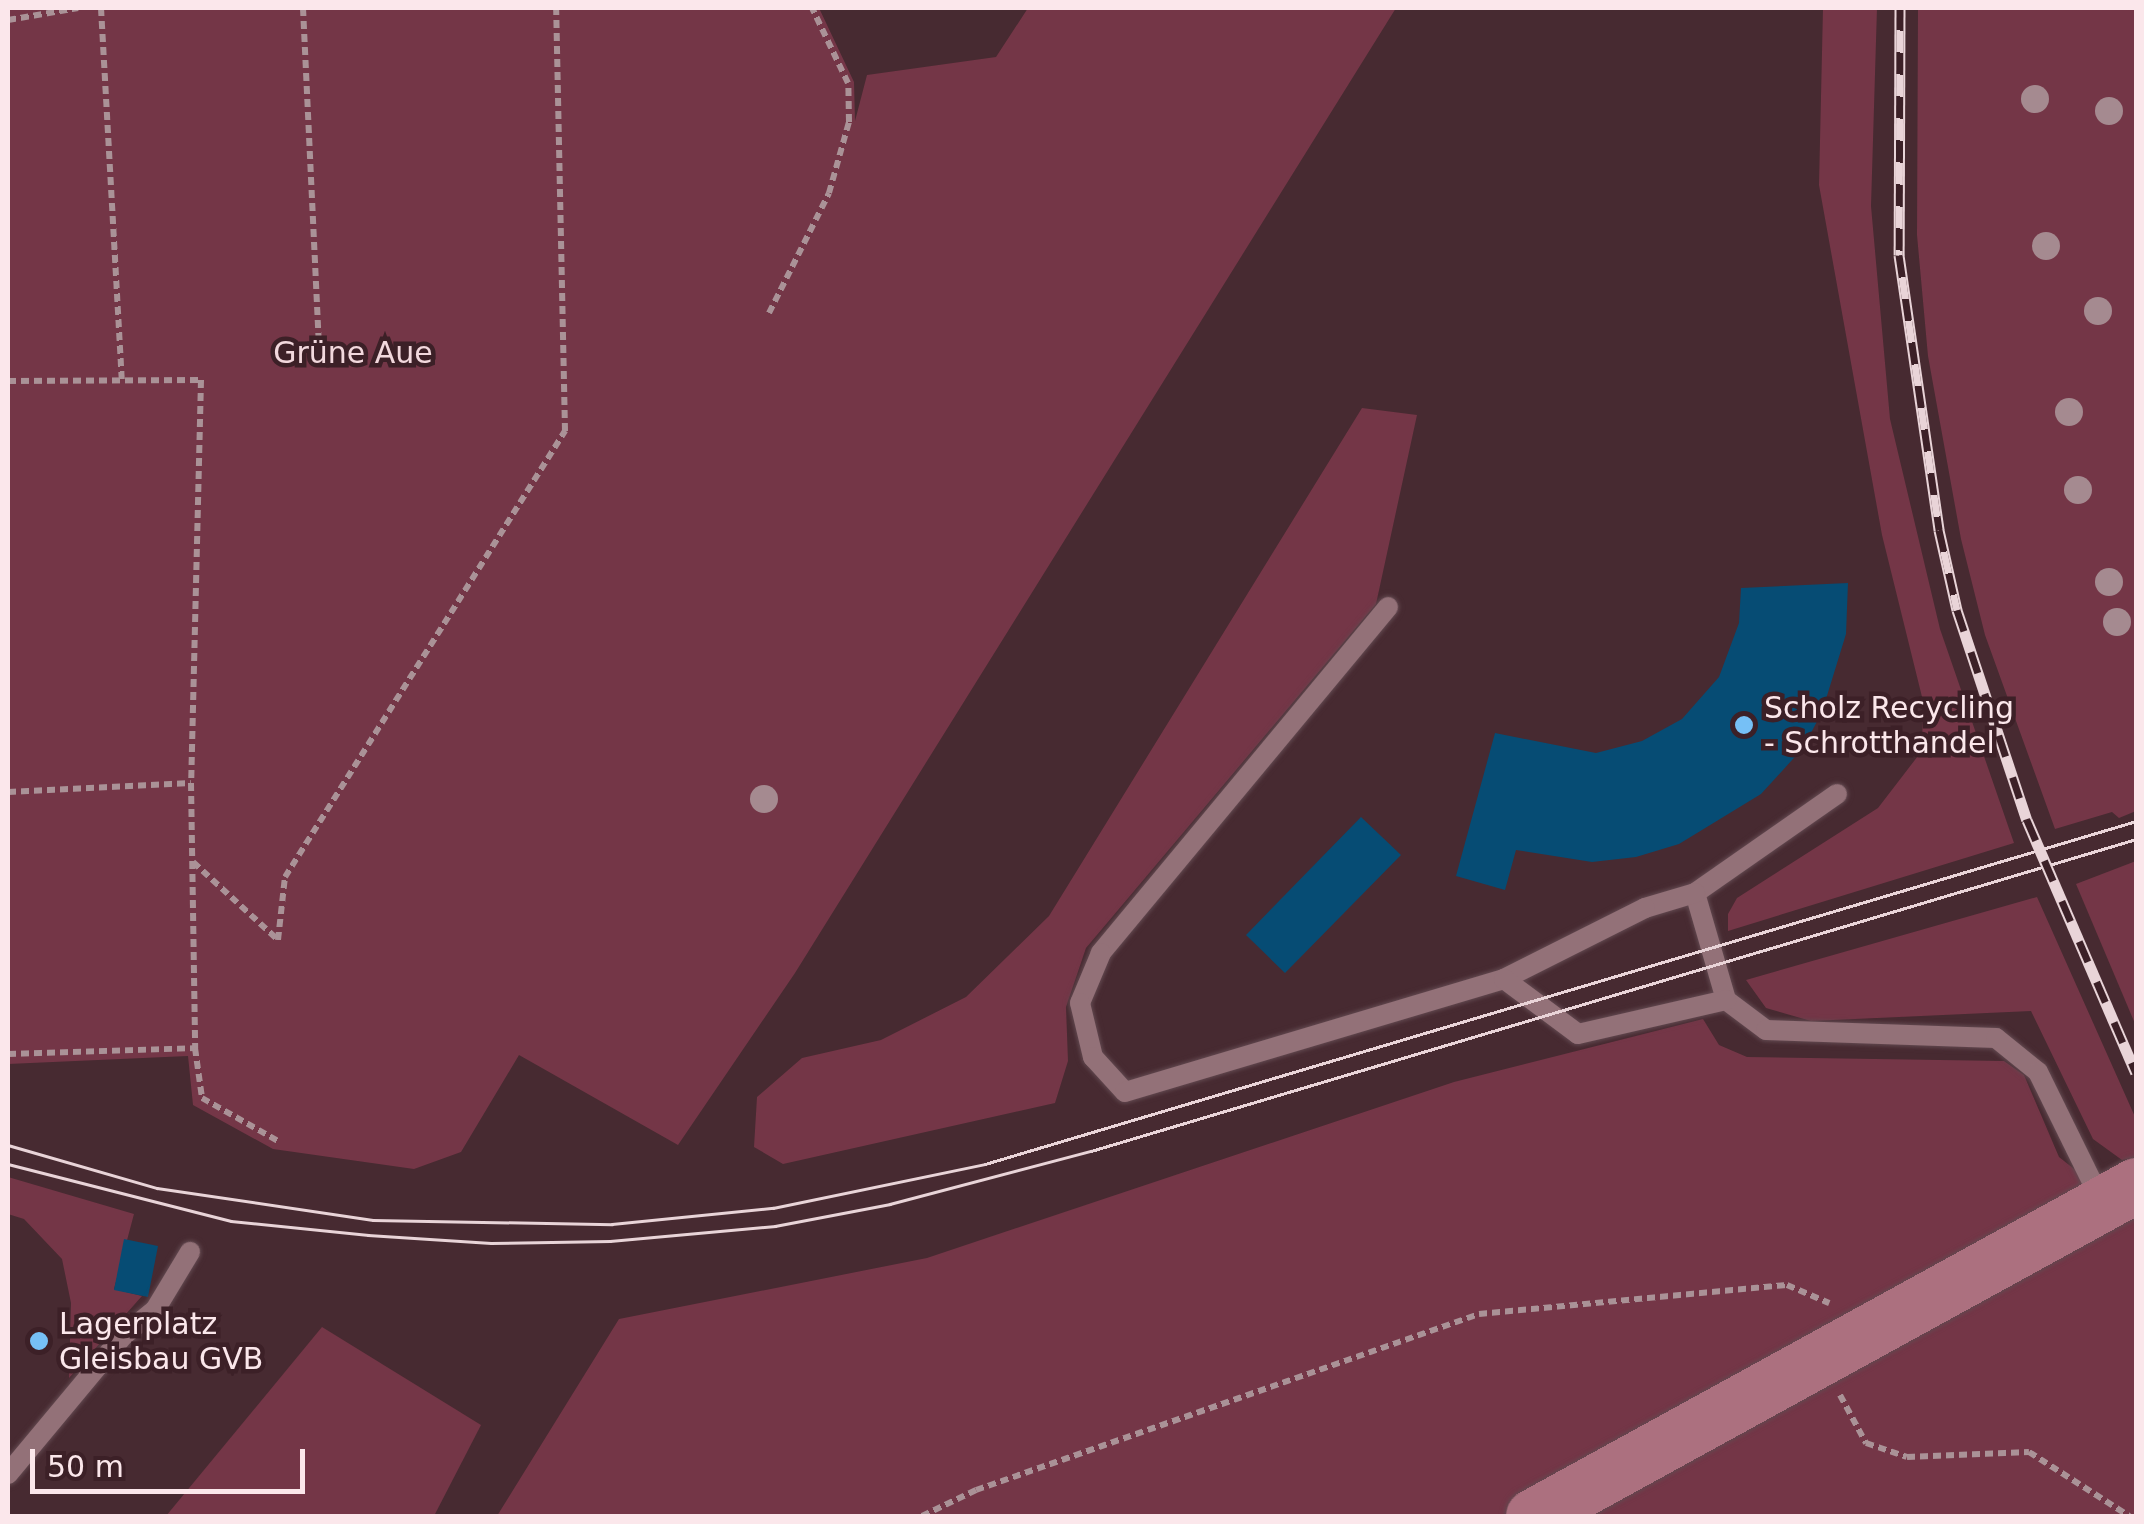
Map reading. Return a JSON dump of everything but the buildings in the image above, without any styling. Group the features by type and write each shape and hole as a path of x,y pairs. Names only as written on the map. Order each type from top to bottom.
{"main road":[{"path":"1534,1516 2120,1195"}],"lane":[{"path":"1388,606 1102,953 1080,1003 1093,1057 1125,1092 1504,979 1645,908 1695,893 1837,794"},
{"path":"1695,893 1726,1000 1766,1030 1996,1038 2038,1072 2120,1195"},
{"path":"1504,979 1578,1034 1726,1000"},
{"path":"8,1474 124,1334 155,1310 190,1252"}],"path":[{"path":"8,20 78,8"},
{"path":"100,8 122,380"},
{"path":"303,8 320,368"},
{"path":"193,862 278,940 285,878 565,431 556,8"},
{"path":"769,313 830,193 849,122 848,83 812,8"},
{"path":"8,380 201,380 191,783 195,1048 202,1098 278,1141"},
{"path":"8,792 191,783"},
{"path":"8,1054 195,1048"},
{"path":"922,1516 976,1490 1479,1314 1787,1284 1881,1326"},
{"path":"1823,1361 1866,1443 1907,1457 2029,1452 2129,1516"}],"green space":[{"name":"Grüne Aue","path":"8,8 819,8 854,82 855,121 867,75 996,57 1028,8 1396,8 795,973 678,1145 519,1055 461,1152 414,1169 273,1149 193,1105 188,1056 8,1064"},
{"path":"1823,8 1877,8 1871,206 1890,419 1940,629 2014,843 1728,931 1728,914 1737,898 1878,808 1921,752 1924,705 1882,535 1819,185"},
{"path":"1918,8 2136,8 2136,811 2119,818 2112,812 2055,829 1985,635 1961,539 1928,356 1917,235"},
{"path":"1362,408 1417,415 1376,604 1086,948 1066,1007 1068,1061 1055,1103 783,1164 754,1147 757,1097 802,1058 881,1040 966,997 1049,916"},
{"path":"2136,861 2136,1026 2076,884"},
{"path":"2037,897 2136,1119 2136,1157 2122,1160 2093,1139 2031,1011 1811,1021 1766,1008 1746,980"},
{"path":"1703,1019 1719,1045 1747,1057 2004,1061 2024,1075 2059,1157 2136,1218 2136,1516 497,1516 619,1319 927,1258 1454,1082"},
{"path":"8,1177 134,1214 114,1289 142,1296 69,1378 71,1303 62,1259 24,1219 8,1214"},
{"path":"322,1327 481,1425 434,1516 166,1516"}],"tram line":[{"path":"8,1145 157,1188 373,1220 612,1224 773,1208 985,1164 2136,821"},
{"path":"8,1164 231,1221 368,1235 491,1243 610,1241 775,1226 890,1204 1091,1151 2136,839"}],"railway":[{"path":"1900,8 1899,255 1939,530 1957,610 2027,820 2136,1073"}],"place":[{"name":"Scholz Recycling - Schrotthandel","path":"1744,725"},
{"name":"Lagerplatz Gleisbau GVB","path":"39,1341"}]}
